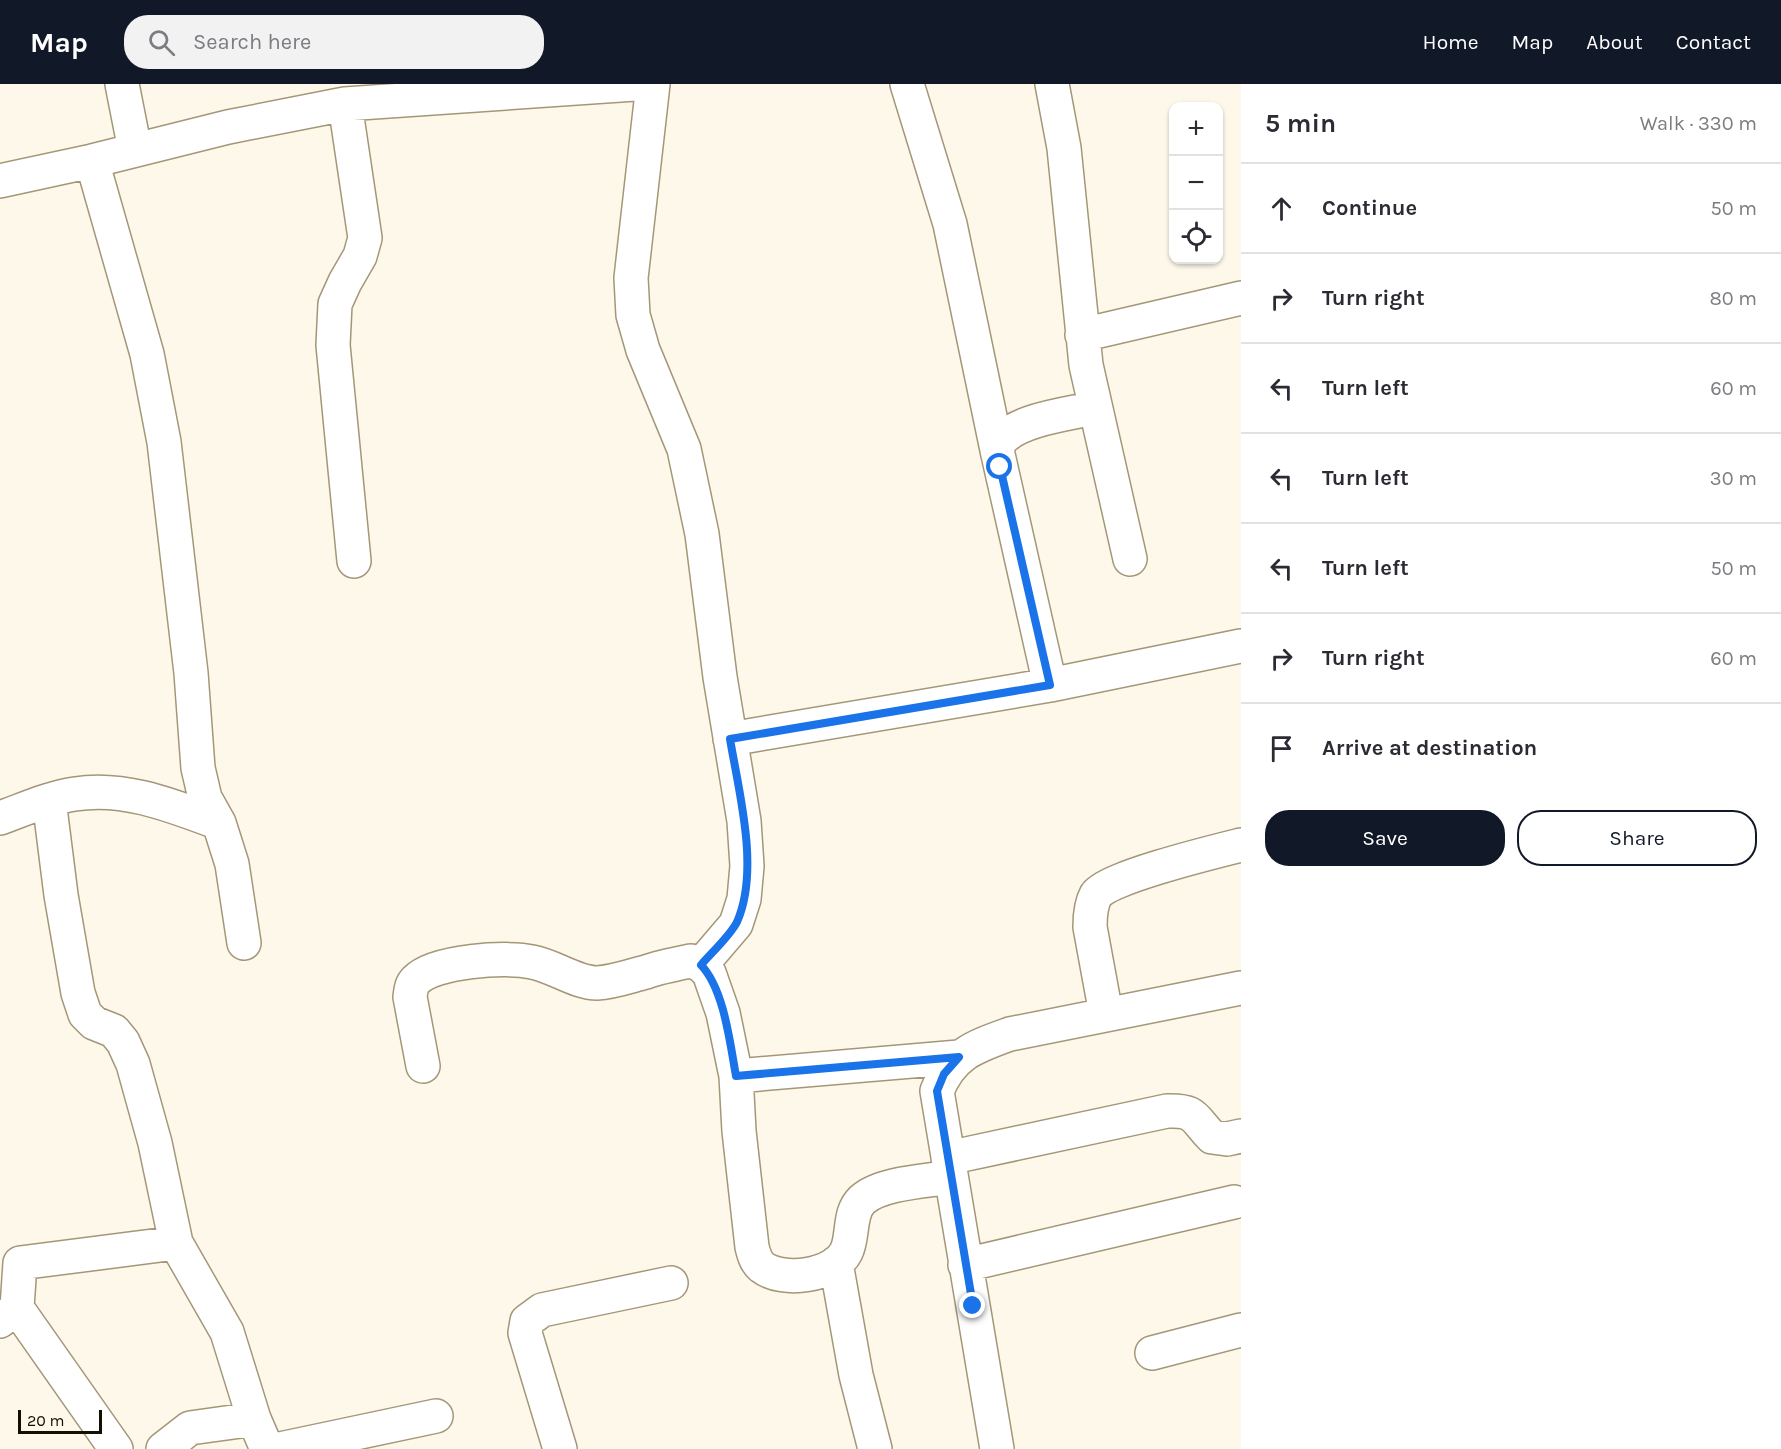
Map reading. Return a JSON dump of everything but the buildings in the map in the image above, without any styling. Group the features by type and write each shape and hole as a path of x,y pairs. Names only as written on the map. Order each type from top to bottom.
{"street":[{"path":"122,84 135,150"},
{"path":"0,181 92,161 228,126 345,104 635,84"},
{"path":"653,84 631,278 633,315 643,350 684,449 702,534 720,677 744,821 747,866 744,899 736,924 701,965"},
{"path":"907,84 950,224 997,450 1050,685"},
{"path":"1052,84 1064,148 1082,334 1094,408 1130,559"},
{"path":"345,104 365,238 360,256 335,304 333,345 354,561"},
{"path":"92,161 147,354 156,398 164,442 191,673 198,768 205,798 219,823 232,864 244,943"},
{"path":"1082,334 1241,298"},
{"path":"997,450 1002,439 1016,429 1094,408"},
{"path":"730,739 1050,685 1240,647"},
{"path":"0,818 49,800 76,794 114,792 158,801 219,823"},
{"path":"49,800 61,895 78,993 85,1014 94,1023 114,1031 123,1042 133,1064 155,1143 176,1243 227,1332 254,1419 267,1449"},
{"path":"1106,1014 1090,927 1090,913 1096,893 1110,884 1241,845"},
{"path":"423,1066 410,997 412,986 417,978 429,972 480,960 505,959 530,961 554,968 575,979 595,983 619,980 691,961 701,965 709,973 730,1039 755,1259 763,1267 778,1275 798,1277 836,1263 846,1253 854,1212 861,1200 876,1191 949,1168 1167,1111 1183,1110 1196,1117 1212,1137 1241,1136"},
{"path":"997,1449 937,1091 944,1074 959,1057 980,1045 1010,1034 1241,988"},
{"path":"736,1076 959,1057"},
{"path":"965,1265 1234,1202"},
{"path":"116,1449 9,1314 20,1263 176,1243"},
{"path":"836,1263 856,1376 875,1449"},
{"path":"560,1449 525,1333 527,1321 542,1310 671,1283"},
{"path":"1152,1353 1241,1330"},
{"path":"280,1449 436,1416"},
{"path":"163,1449 190,1428 254,1419"}],"route":[{"path":"973,1306 937,1091 944,1074 959,1057 736,1076 730,1039 716,991 709,973 701,965 736,924 744,899 747,866 744,821 730,739 1050,685 1000,467"}]}
